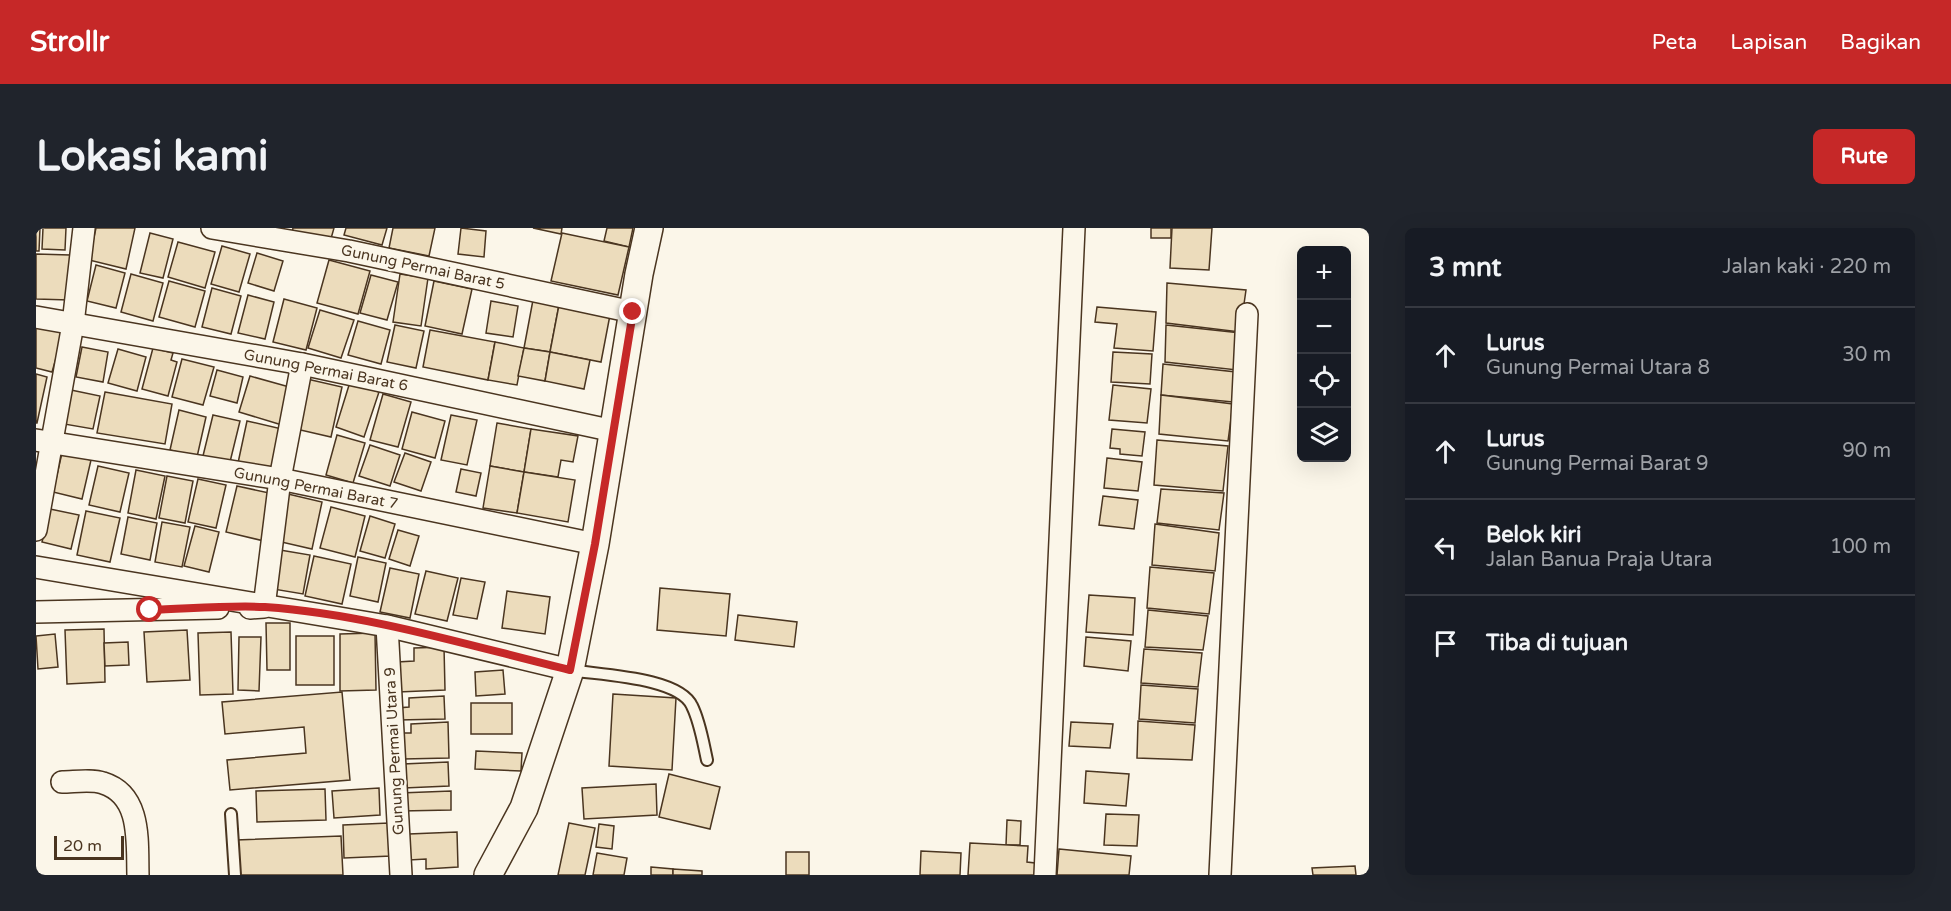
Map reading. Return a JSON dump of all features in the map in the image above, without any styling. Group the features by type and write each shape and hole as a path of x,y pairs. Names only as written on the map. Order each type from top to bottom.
{"street":[{"path":"36,530 43,441 72,324 84,228"},
{"name":"Gunung Permai Barat 5","path":"212,228 349,251 633,312"},
{"path":"488,875 524,808 570,670 595,544 649,228"},
{"path":"1045,875 1074,228"},
{"path":"1220,875 1247,314"},
{"name":"Gunung Permai Barat 6","path":"36,317 302,364 614,431"},
{"path":"264,607 280,479 302,364"},
{"name":"Gunung Permai Barat 7","path":"43,441 280,479 595,544"},
{"path":"36,567 387,626 570,670"},
{"path":"36,612 264,607"},
{"name":"Gunung Permai Utara 9","path":"387,626 401,875"},
{"path":"62,782 103,782 123,794 132,807 137,828 138,875"}],"lane":[{"path":"570,670 655,683 682,693 692,705 707,760"},
{"path":"231,814 235,875"}],"building":[{"path":"36,228 40,228 39,251 36,251"},
{"path":"43,228 66,228 65,250 42,249"},
{"path":"96,228 135,228 126,269 89,260"},
{"path":"293,228 334,228 330,242 292,232"},
{"path":"346,228 387,228 382,245 344,235"},
{"path":"393,228 435,228 429,256 389,248"},
{"path":"461,228 486,231 484,257 458,254"},
{"path":"533,228 562,228 561,234"},
{"path":"607,228 633,228 629,247 604,241"},
{"path":"1151,228 1171,228 1171,238 1151,238"},
{"path":"1172,228 1212,228 1209,270 1170,268"},
{"path":"150,233 173,239 163,278 140,273"},
{"path":"562,233 629,247 618,295 551,281"},
{"path":"178,242 215,252 205,288 168,277"},
{"path":"222,246 250,254 239,292 211,284"},
{"path":"257,253 283,261 274,291 248,283"},
{"path":"36,254 70,255 69,300 36,299"},
{"path":"329,260 370,271 358,314 317,303"},
{"path":"96,265 125,273 116,308 87,301"},
{"path":"131,274 163,283 153,321 121,312"},
{"path":"400,274 428,278 421,326 393,322"},
{"path":"371,275 398,282 387,320 360,313"},
{"path":"169,281 205,291 195,327 159,317"},
{"path":"434,281 472,289 462,334 425,326"},
{"path":"1167,283 1246,290 1240,332 1166,323"},
{"path":"212,288 241,296 231,334 202,327"},
{"path":"248,295 274,302 265,339 238,333"},
{"path":"284,299 317,308 306,350 273,342"},
{"path":"533,300 559,305 550,352 524,348"},
{"path":"491,301 518,306 513,337 486,333"},
{"path":"559,305 610,315 601,362 550,352"},
{"path":"1097,307 1156,312 1153,351 1114,348 1117,324 1095,322"},
{"path":"320,310 354,320 341,358 308,348"},
{"path":"358,321 390,330 381,364 348,355"},
{"path":"36,323 64,331 52,372 36,368"},
{"path":"395,325 424,331 416,368 387,362"},
{"path":"1166,325 1241,333 1237,370 1165,362"},
{"path":"430,330 495,342 488,380 423,367"},
{"path":"495,342 524,348 517,385 488,380"},
{"path":"82,347 108,352 103,382 76,377"},
{"path":"153,348 173,353 171,360 177,362 168,396 142,389"},
{"path":"524,348 550,352 545,381 518,376"},
{"path":"118,349 146,357 137,391 108,383"},
{"path":"550,352 590,360 584,389 545,381"},
{"path":"1113,352 1152,354 1150,384 1111,382"},
{"path":"182,359 214,367 203,405 172,397"},
{"path":"1163,364 1236,372 1233,402 1161,395"},
{"path":"217,370 243,377 237,403 210,396"},
{"path":"36,374 47,377 37,423 36,423"},
{"path":"250,376 293,388 282,425 239,412"},
{"path":"307,379 342,387 331,437 296,429"},
{"path":"350,382 379,392 364,437 336,427"},
{"path":"1113,385 1151,389 1147,423 1109,420"},
{"path":"71,390 100,396 93,429 64,424"},
{"path":"105,392 172,404 165,444 97,433"},
{"path":"383,394 411,402 398,447 370,440"},
{"path":"1161,395 1233,404 1228,441 1159,434"},
{"path":"179,410 206,417 197,457 170,450"},
{"path":"412,412 445,421 435,458 402,449"},
{"path":"213,415 240,421 229,466 202,460"},
{"path":"451,415 477,420 467,465 441,460"},
{"path":"247,421 282,429 273,470 238,463"},
{"path":"497,423 531,429 524,472 490,466"},
{"path":"531,429 578,436 573,462 561,460 558,477 524,472"},
{"path":"1112,429 1145,432 1142,456 1120,454 1120,449 1110,448"},
{"path":"337,435 365,443 353,483 326,475"},
{"path":"1157,440 1228,446 1223,491 1154,485"},
{"path":"370,445 400,455 390,486 359,476"},
{"path":"62,453 91,460 82,499 53,492"},
{"path":"405,453 431,462 421,491 394,482"},
{"path":"1107,458 1142,462 1138,491 1104,488"},
{"path":"98,466 129,473 120,512 89,505"},
{"path":"490,466 524,472 517,513 483,508"},
{"path":"461,469 481,473 476,496 456,492"},
{"path":"136,470 165,476 156,519 128,513"},
{"path":"524,472 575,480 568,522 517,513"},
{"path":"167,476 193,481 185,523 159,518"},
{"path":"198,479 226,485 216,528 188,522"},
{"path":"237,486 274,494 264,541 226,532"},
{"path":"1161,489 1224,493 1219,530 1157,523"},
{"path":"288,494 322,502 312,549 277,541"},
{"path":"1103,496 1138,500 1134,529 1099,525"},
{"path":"331,507 365,516 355,557 320,548"},
{"path":"50,509 79,515 71,549 42,542"},
{"path":"86,511 120,518 110,562 77,555"},
{"path":"370,516 395,524 385,558 360,551"},
{"path":"128,517 157,523 150,560 121,554"},
{"path":"162,522 190,527 182,567 155,562"},
{"path":"1155,524 1219,533 1215,571 1152,565"},
{"path":"195,526 219,532 209,572 184,566"},
{"path":"398,530 419,536 410,566 389,559"},
{"path":"280,550 310,555 303,594 273,589"},
{"path":"314,556 351,564 342,604 305,596"},
{"path":"358,557 386,563 378,602 350,596"},
{"path":"1150,567 1214,573 1209,614 1147,608"},
{"path":"390,568 419,574 410,618 380,612"},
{"path":"426,571 458,578 447,621 415,614"},
{"path":"461,578 485,582 477,619 453,615"},
{"path":"660,588 730,594 726,636 657,630"},
{"path":"507,591 550,597 545,634 502,628"},
{"path":"1089,595 1135,598 1133,635 1086,632"},
{"path":"1148,610 1208,616 1203,650 1145,647"},
{"path":"738,615 797,622 794,647 735,640"},
{"path":"266,623 290,623 290,670 267,670"},
{"path":"104,629 105,682 67,684 65,630"},
{"path":"187,630 190,680 147,682 144,632"},
{"path":"231,632 233,694 200,695 198,633"},
{"path":"375,633 376,690 340,691 340,634"},
{"path":"55,634 58,667 38,669 36,636"},
{"path":"296,636 334,636 334,685 296,685"},
{"path":"239,637 261,637 259,691 238,690"},
{"path":"1086,637 1131,641 1128,671 1084,666"},
{"path":"128,642 129,665 105,666 104,643"},
{"path":"444,647 445,690 398,692 397,662 414,661 414,648"},
{"path":"1144,649 1202,653 1198,687 1141,683"},
{"path":"503,670 505,694 476,696 475,672"},
{"path":"1141,685 1198,689 1195,723 1139,719"},
{"path":"342,692 350,780 230,790 227,760 306,753 304,727 225,734 222,702"},
{"path":"613,694 676,698 672,770 609,766"},
{"path":"444,696 445,719 398,720 397,708 409,707 409,698"},
{"path":"471,703 512,703 512,734 471,734"},
{"path":"1138,721 1195,725 1192,760 1137,758"},
{"path":"448,722 449,758 403,759 402,733 411,733 411,724"},
{"path":"1071,722 1113,724 1110,748 1069,746"},
{"path":"476,751 522,753 521,771 475,769"},
{"path":"448,762 449,786 404,788 403,764"},
{"path":"1086,771 1129,774 1126,806 1084,803"},
{"path":"669,774 720,787 710,829 659,817"},
{"path":"656,784 657,815 584,819 582,788"},
{"path":"379,788 380,815 334,818 332,791"},
{"path":"325,789 326,820 257,822 256,791"},
{"path":"451,791 451,810 401,811 400,793"},
{"path":"1106,814 1139,815 1137,846 1104,845"},
{"path":"1007,820 1021,821 1020,845 1006,845"},
{"path":"389,823 391,856 344,858 343,825"},
{"path":"569,823 595,828 585,875 558,875"},
{"path":"599,824 614,826 612,849 596,847"},
{"path":"457,832 458,867 426,869 426,859 409,860 409,834"},
{"path":"341,836 343,875 237,875 236,840"},
{"path":"970,843 1028,846 1027,862 1035,863 1035,875 968,875"},
{"path":"1059,849 1131,856 1129,875 1057,875"},
{"path":"921,851 961,853 960,875 920,875"},
{"path":"786,852 809,852 809,875 786,875"},
{"path":"597,853 627,858 624,875 593,875"},
{"path":"1355,866 1356,875 1313,875 1312,868"},
{"path":"651,867 673,869 673,875 651,875"},
{"path":"673,869 702,871 702,875 673,875"}],"route":[{"path":"150,610 264,607 387,626 570,670 595,544 633,312"}]}
